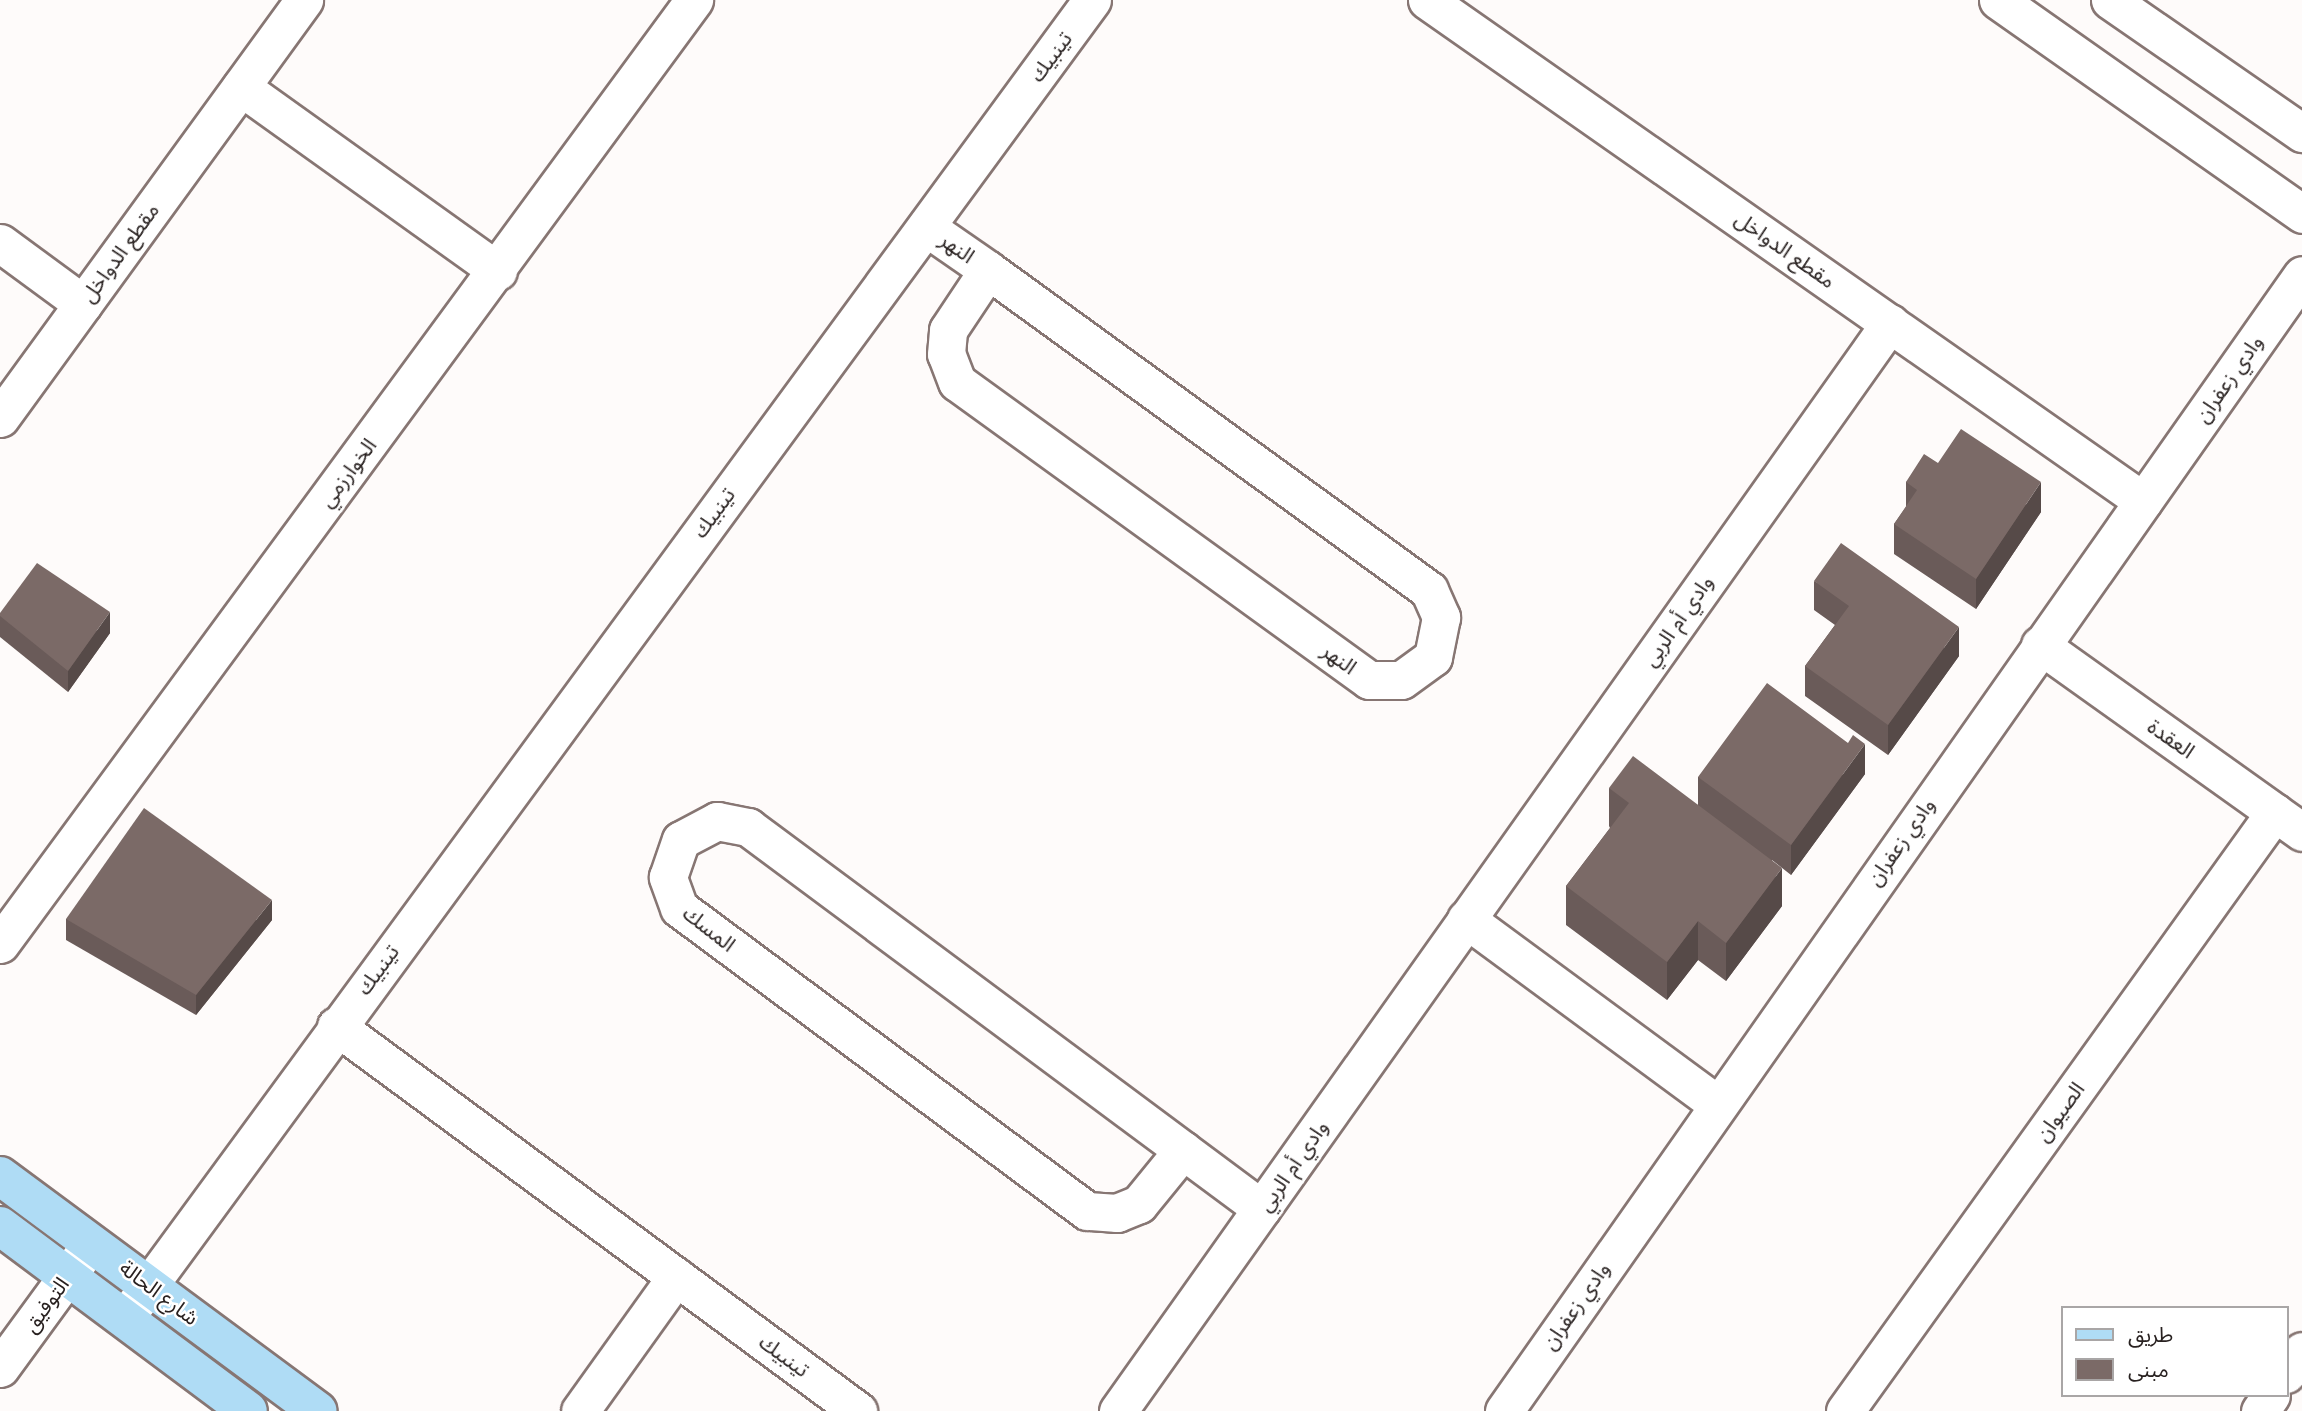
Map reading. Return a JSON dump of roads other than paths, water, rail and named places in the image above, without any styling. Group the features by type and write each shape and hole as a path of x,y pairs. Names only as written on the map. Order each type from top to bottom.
{"main road":[{"name":"شارع الحالة","path":"0,1176 318,1411"},
{"name":"شارع الحالة","path":"0,1226 248,1411"}],"street":[{"name":"مقطع الدواخل","path":"0,418 304,0"},
{"name":"الخوارزمي","path":"0,944 498,271 694,0"},
{"name":"تينبيك","path":"125,1318 336,1026 1093,0"},
{"name":"مقطع الدواخل","path":"1426,0 2143,500"},
{"path":"1998,0 2302,215"},
{"path":"2110,0 2302,133"},
{"path":"241,87 498,271"},
{"name":"النهر","path":"926,226 988,270 1429,590 1441,617 1433,657 1401,680 1369,680 957,382 946,355 948,330 988,270"},
{"path":"0,243 83,304"},
{"name":"وادي زعفران","path":"1504,1411 1716,1103 2302,275"},
{"name":"وادي أم الربي","path":"1118,1411 1890,323"},
{"name":"العقدة","path":"2040,645 2288,822"},
{"name":"المسك","path":"1183,1150 1139,1204 1116,1213 1087,1211 679,908 668,877 681,840 717,821 748,827 1183,1150 1262,1209"},
{"name":"الصيوان","path":"1845,1411 2288,822"},
{"path":"1466,919 1716,1103"},
{"name":"تينبيك","path":"336,1026 858,1411"},
{"name":"التوفيق","path":"0,1368 91,1242"},
{"path":"580,1411 676,1277"},
{"path":"2288,1371 2302,1351"}]}
